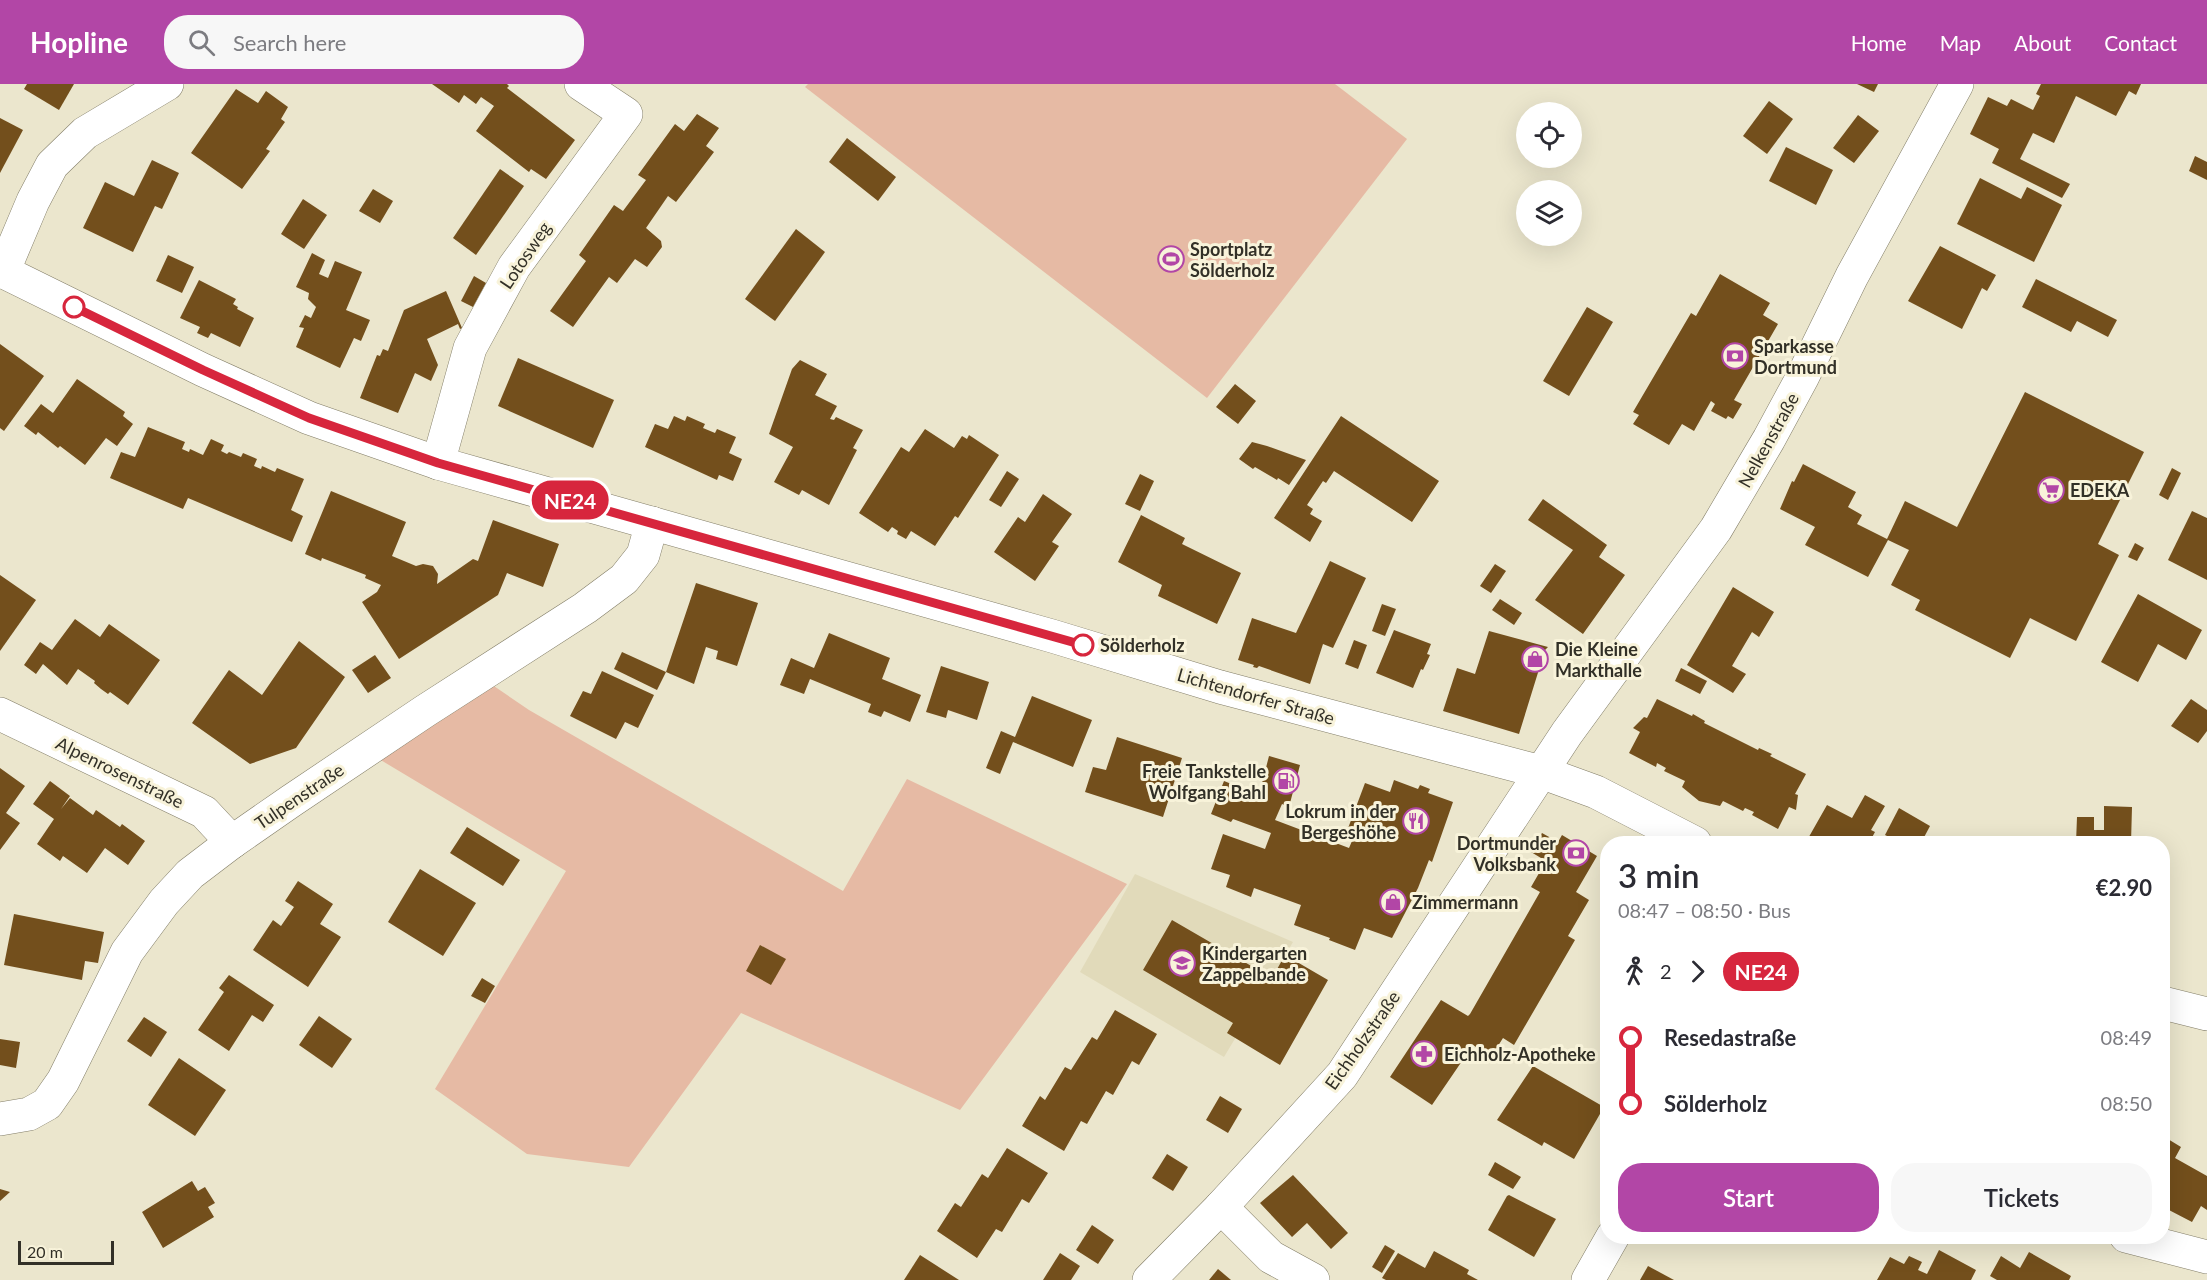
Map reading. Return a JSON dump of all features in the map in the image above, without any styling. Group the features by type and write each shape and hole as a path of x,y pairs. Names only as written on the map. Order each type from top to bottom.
{"street":[{"path":"2,271 33,201 52,165 85,134 167,84"},
{"name":"Lotosweg","path":"438,463 470,348 514,267 626,114 581,84"},
{"name":"Nelkenstraße","path":"1541,772 1727,512 1802,378 1852,276 1957,84"},
{"name":"Lichtendorfer Straße","path":"2,271 203,370 309,418 438,463 1052,636 1231,690 1541,772 1596,792 1681,836"},
{"name":"Tulpenstraße","path":"0,1119 29,1114 47,1104 63,1081 127,952 164,902 190,874 232,842 425,711 585,608 624,579 643,555 652,523"},
{"name":"Alpenrosenstraße","path":"0,714 204,812 232,842"},
{"name":"Eichholzstraße","path":"1149,1280 1221,1207 1342,1075 1541,772"},
{"path":"2170,1006 2207,1014"},
{"path":"1221,1207 1271,1257 1313,1280"},
{"path":"1588,1280 1608,1244"},
{"path":"2157,1244 2207,1257"}],"shaded area":[{"name":"Sportplatz Sölderholz","path":"808,84 1335,84 1407,139 1207,398 805,87"},
{"path":"488,682 529,710 843,891 907,779 1127,884 960,1110 741,1013 629,1167 527,1154 435,1089 566,871 374,756"},
{"name":"Kindergarten Zappelbande","path":"1135,874 1293,942 1224,1057 1080,972"}],"building":[{"path":"27,84 74,84 59,110 24,89"},
{"path":"432,84 507,84 509,86 507,88 575,140 546,179 531,169 529,172 476,131 494,106 481,97 476,104 464,95 459,103"},
{"path":"1857,84 1878,84 1874,92"},
{"path":"2041,84 2141,84 2136,95 2129,91 2116,116 2076,96 2054,143 2033,133 2020,159 2070,184 2062,198 1992,163 1999,149 1970,134 1988,97 2007,106 2011,99 2033,110 2040,96 2036,94"},
{"path":"236,89 258,103 266,91 288,107 281,119 285,122 266,149 270,151 242,189 191,153"},
{"path":"1769,101 1793,119 1767,154 1743,136"},
{"path":"697,114 719,128 706,146 714,152 676,202 668,196 646,228 661,241 662,247 647,267 635,259 617,283 609,277 573,327 550,311 586,261 579,255 614,205 623,211 646,180 638,175 675,124 684,131"},
{"path":"1858,115 1879,131 1854,163 1833,148"},
{"path":"0,118 23,130 0,173"},
{"path":"847,138 896,177 878,201 829,162"},
{"path":"1786,147 1833,170 1816,205 1769,181"},
{"path":"2195,156 2207,162 2207,180 2189,171"},
{"path":"152,160 179,173 162,209 155,206 133,252 83,228 105,182 134,196"},
{"path":"500,169 524,186 476,255 453,238"},
{"path":"1980,178 2021,199 2027,187 2062,205 2034,262 1957,224"},
{"path":"373,189 393,201 380,223 359,211"},
{"path":"303,199 327,215 304,249 281,234"},
{"path":"796,229 825,252 775,321 745,299"},
{"path":"1940,246 1996,275 1987,291 1982,288 1962,329 1908,301"},
{"path":"312,253 325,260 319,274 328,278 335,261 362,272 346,310 370,320 361,341 354,338 340,368 296,347 304,328 299,327 305,315 311,318 316,307 308,299 309,293 296,287"},
{"path":"168,255 194,267 182,293 156,281"},
{"path":"1720,274 1770,303 1763,315 1778,324 1734,400 1742,404 1733,419 1728,416 1726,419 1711,411 1715,404 1711,401 1694,431 1682,424 1669,445 1633,424 1639,415 1633,412 1691,313 1696,316"},
{"path":"474,276 486,283 473,307 461,301"},
{"path":"2036,279 2117,320 2108,337 2077,321 2071,332 2022,307"},
{"path":"199,280 236,299 233,304 238,307 237,309 254,318 240,347 211,333 208,338 197,333 200,327 180,318"},
{"path":"446,291 462,328 460,329 458,324 427,339 438,365 431,381 415,373 398,413 360,398 377,355 380,356 383,349 388,351 404,310"},
{"path":"1587,307 1613,322 1569,396 1543,381"},
{"path":"0,344 44,376 4,431 0,428"},
{"path":"518,358 614,400 593,448 498,406"},
{"path":"800,360 827,374 815,395 837,406 830,419 834,420 836,417 863,430 853,448 857,450 829,505 802,490 799,495 774,482 793,447 769,434 792,369"},
{"path":"77,379 125,412 123,416 133,424 117,446 106,438 85,465 60,446 58,448 38,432 36,435 24,426 41,404 53,413"},
{"path":"1235,384 1256,401 1238,424 1216,407"},
{"name":"EDEKA","path":"2025,392 2144,452 2098,544 2119,555 2076,641 2030,618 2010,658 1915,610 1920,600 1891,585 1909,550 1888,540 1868,577 1805,545 1815,527 1780,509 1792,481 1794,482 1803,464 1856,492 1848,507 1862,515 1857,524 1887,539 1905,501 1957,527"},
{"path":"674,416 685,421 687,416 705,424 703,428 715,433 717,429 736,437 729,453 742,459 733,481 719,475 717,480 645,447 655,424 668,429"},
{"path":"1341,416 1439,481 1412,522 1334,471 1326,483 1323,481 1307,505 1313,509 1310,514 1322,521 1310,542 1274,518"},
{"path":"148,427 185,442 182,449 189,452 190,449 203,455 211,439 224,445 221,451 227,454 229,452 241,457 243,453 257,459 254,466 261,469 262,466 275,472 277,468 304,479 291,510 303,516 292,542 188,498 183,509 110,478 121,452 135,457"},
{"path":"925,429 954,448 962,436 967,439 969,435 999,455 958,518 955,516 935,546 911,531 906,539 897,534 898,531 892,527 888,532 859,513 901,447 909,452"},
{"path":"1252,442 1306,460 1289,485 1255,467 1253,469 1239,459"},
{"path":"2172,468 2181,473 2168,500 2159,495"},
{"path":"1007,471 1019,479 1001,507 989,500"},
{"path":"1140,474 1154,481 1140,511 1125,504"},
{"path":"331,491 406,522 392,556 416,566 423,564 433,566 438,574 437,584 473,559 478,561 493,520 559,544 543,587 507,573 498,595 399,659 362,602 377,592 381,585 365,578 366,575 305,554"},
{"path":"1043,494 1072,514 1052,542 1059,546 1035,581 994,552 1018,517 1025,522"},
{"path":"1543,499 1607,545 1599,557 1625,575 1583,634 1535,600 1573,550 1528,520"},
{"path":"2192,511 2207,518 2207,580 2168,560"},
{"path":"1141,515 1185,538 1182,544 1241,573 1217,624 1158,596 1162,585 1118,562"},
{"path":"2135,543 2144,548 2137,561 2128,557"},
{"path":"1330,561 1366,578 1333,648 1323,644 1310,684 1259,666 1253,667 1254,665 1238,660 1252,618 1296,633"},
{"path":"1495,564 1506,571 1491,593 1480,586"},
{"path":"0,575 36,600 0,651"},
{"path":"696,583 758,603 737,666 716,659 718,651 706,647 694,684 666,672"},
{"path":"1733,587 1774,612 1759,637 1752,632 1732,666 1746,674 1733,693 1687,665"},
{"path":"2138,594 2202,630 2186,660 2158,644 2138,682 2101,662"},
{"path":"1500,599 1522,613 1514,625 1492,610"},
{"path":"1382,604 1396,609 1385,636 1372,631"},
{"path":"75,619 100,637 109,624 160,660 128,705 110,692 108,694 101,689 94,683 95,681 78,669 67,685 43,664 36,674 24,665 40,642 52,650"},
{"path":"1394,630 1431,644 1427,654 1430,655 1413,688 1376,673"},
{"path":"1489,631 1548,647 1545,650 1519,734 1443,711 1457,668 1475,674"},
{"path":"829,633 890,658 882,679 921,695 910,722 884,711 881,717 868,712 871,704 810,679 804,694 780,685 791,658 814,668"},
{"path":"1354,640 1367,645 1358,669 1345,664"},
{"path":"299,641 345,677 296,748 250,764 192,723 229,670 262,695"},
{"path":"622,652 666,672 657,690 614,669"},
{"path":"375,655 391,678 368,693 352,670"},
{"path":"941,666 989,682 977,720 948,710 946,718 926,712"},
{"path":"1681,668 1707,681 1700,694 1675,681"},
{"path":"602,671 654,695 638,728 625,722 616,739 570,716 583,691 591,694"},
{"path":"1032,696 1092,720 1073,767 1013,742 1000,774 986,768 1001,731 1015,737"},
{"path":"1657,699 1692,716 1693,714 1705,721 1704,723 1758,750 1759,748 1772,754 1770,756 1806,774 1795,794 1798,795 1796,810 1789,807 1778,829 1752,815 1754,812 1745,808 1743,811 1723,801 1720,806 1699,801 1682,787 1685,781 1664,771 1666,768 1657,763 1656,767 1629,753 1640,732 1633,728 1644,717 1647,718"},
{"path":"2191,699 2207,710 2207,731 2198,743 2171,726"},
{"path":"1117,737 1182,758 1163,817 1085,792 1093,767 1106,770"},
{"path":"1269,756 1300,765 1289,807 1282,804 1275,820 1349,848 1355,834 1347,831 1365,783 1390,792 1394,780 1418,789 1420,785 1430,789 1428,793 1453,802 1432,862 1429,860 1418,888 1392,938 1364,928 1355,950 1294,925 1301,905 1254,888 1251,897 1226,887 1230,875 1211,869 1223,834 1265,849 1271,833 1233,819 1231,822 1211,814 1224,781 1259,795"},
{"path":"0,768 25,786 6,813 20,823 0,850"},
{"path":"50,781 70,796 61,809 70,798 93,815 96,810 120,827 122,824 145,841 128,865 105,848 87,873 63,856 60,861 37,844 54,819 33,804"},
{"path":"1865,795 1885,806 1871,830 1875,832 1873,836 1809,836 1827,805 1852,818"},
{"path":"2104,806 2132,807 2131,836 2076,836 2077,817 2094,817 2094,830 2104,830"},
{"path":"1899,808 1930,826 1925,836 1885,835"},
{"path":"467,827 520,860 503,886 450,853"},
{"path":"1542,833 1558,842 1562,835 1597,856 1576,892 1589,900 1568,936 1575,940 1514,1045 1503,1038 1491,1057 1473,1045 1432,1105 1390,1077 1441,1000 1468,1016 1470,1014 1540,892 1531,887 1546,861 1531,852"},
{"path":"420,869 476,903 443,956 388,922"},
{"path":"298,881 333,904 320,924 341,937 308,987 253,950 273,920 281,926 294,907 285,901"},
{"path":"14,914 104,932 98,963 85,961 82,980 4,965"},
{"path":"1172,920 1272,978 1285,955 1328,980 1280,1065 1227,1033 1233,1023 1143,970"},
{"path":"760,945 786,959 771,985 746,971"},
{"path":"229,975 274,1005 263,1022 252,1015 229,1051 198,1030 224,992 219,988"},
{"path":"482,978 495,986 485,1003 471,996"},
{"path":"1115,1010 1157,1034 1139,1065 1132,1061 1113,1095 1106,1091 1087,1124 1081,1121 1064,1151 1022,1126 1040,1096 1045,1100 1065,1067 1071,1070 1092,1037 1097,1040"},
{"path":"319,1016 352,1039 332,1068 299,1045"},
{"path":"144,1017 167,1032 151,1057 127,1041"},
{"path":"0,1039 20,1042 16,1068 0,1065"},
{"path":"179,1058 226,1090 195,1136 148,1105"},
{"path":"1533,1066 1600,1105 1600,1114 1574,1159 1544,1142 1542,1146 1497,1120"},
{"path":"1220,1096 1242,1109 1228,1133 1206,1120"},
{"path":"2170,1140 2181,1147 2175,1158 2207,1176 2207,1210 2201,1206 2192,1222 2170,1211"},
{"path":"1007,1148 1048,1173 1029,1203 1022,1199 1002,1232 996,1229 977,1258 937,1231 955,1203 961,1207 982,1174 988,1178"},
{"path":"1167,1154 1188,1167 1173,1191 1152,1178"},
{"path":"1495,1162 1521,1177 1513,1189 1488,1175"},
{"path":"1293,1175 1348,1233 1331,1249 1307,1223 1292,1237 1260,1203"},
{"path":"192,1181 198,1191 205,1187 215,1203 208,1207 214,1217 163,1248 142,1212"},
{"path":"0,1189 10,1192 0,1201"},
{"path":"1509,1195 1556,1219 1534,1257 1488,1230"},
{"path":"1092,1225 1114,1240 1098,1264 1076,1250"},
{"path":"1385,1245 1395,1251 1382,1273 1372,1267"},
{"path":"1939,1250 1976,1270 1971,1280 1877,1280 1890,1257 1904,1264 1909,1256 1922,1262 1918,1270 1927,1274"},
{"path":"1434,1251 1469,1270 1467,1274 1478,1280 1386,1280 1382,1278 1398,1253 1425,1268"},
{"path":"2029,1252 2071,1276 2069,1280 1997,1280 1990,1276 2001,1256 2020,1268"},
{"path":"1060,1253 1080,1266 1071,1280 1043,1280"},
{"path":"920,1255 959,1280 904,1280"},
{"path":"1648,1266 1674,1280 1640,1280"},
{"path":"1218,1269 1231,1280 1209,1280"}],"bus line":[{"name":"NE24","path":"74,307 203,370 309,418 438,463 1083,645"}],"place":[{"name":"Sportplatz Sölderholz","path":"1171,259"},
{"name":"Sparkasse Dortmund","path":"1735,356"},
{"name":"EDEKA","path":"2051,490"},
{"name":"Sölderholz","path":"1083,645"},
{"name":"Die Kleine Markthalle","path":"1535,659"},
{"name":"Freie Tankstelle Wolfgang Bahl","path":"1286,781"},
{"name":"Lokrum in der Bergeshöhe","path":"1416,821"},
{"name":"Dortmunder Volksbank","path":"1576,853"},
{"name":"Zimmermann","path":"1393,902"},
{"name":"Kindergarten Zappelbande","path":"1182,963"},
{"name":"Eichholz-Apotheke","path":"1424,1054"}]}
